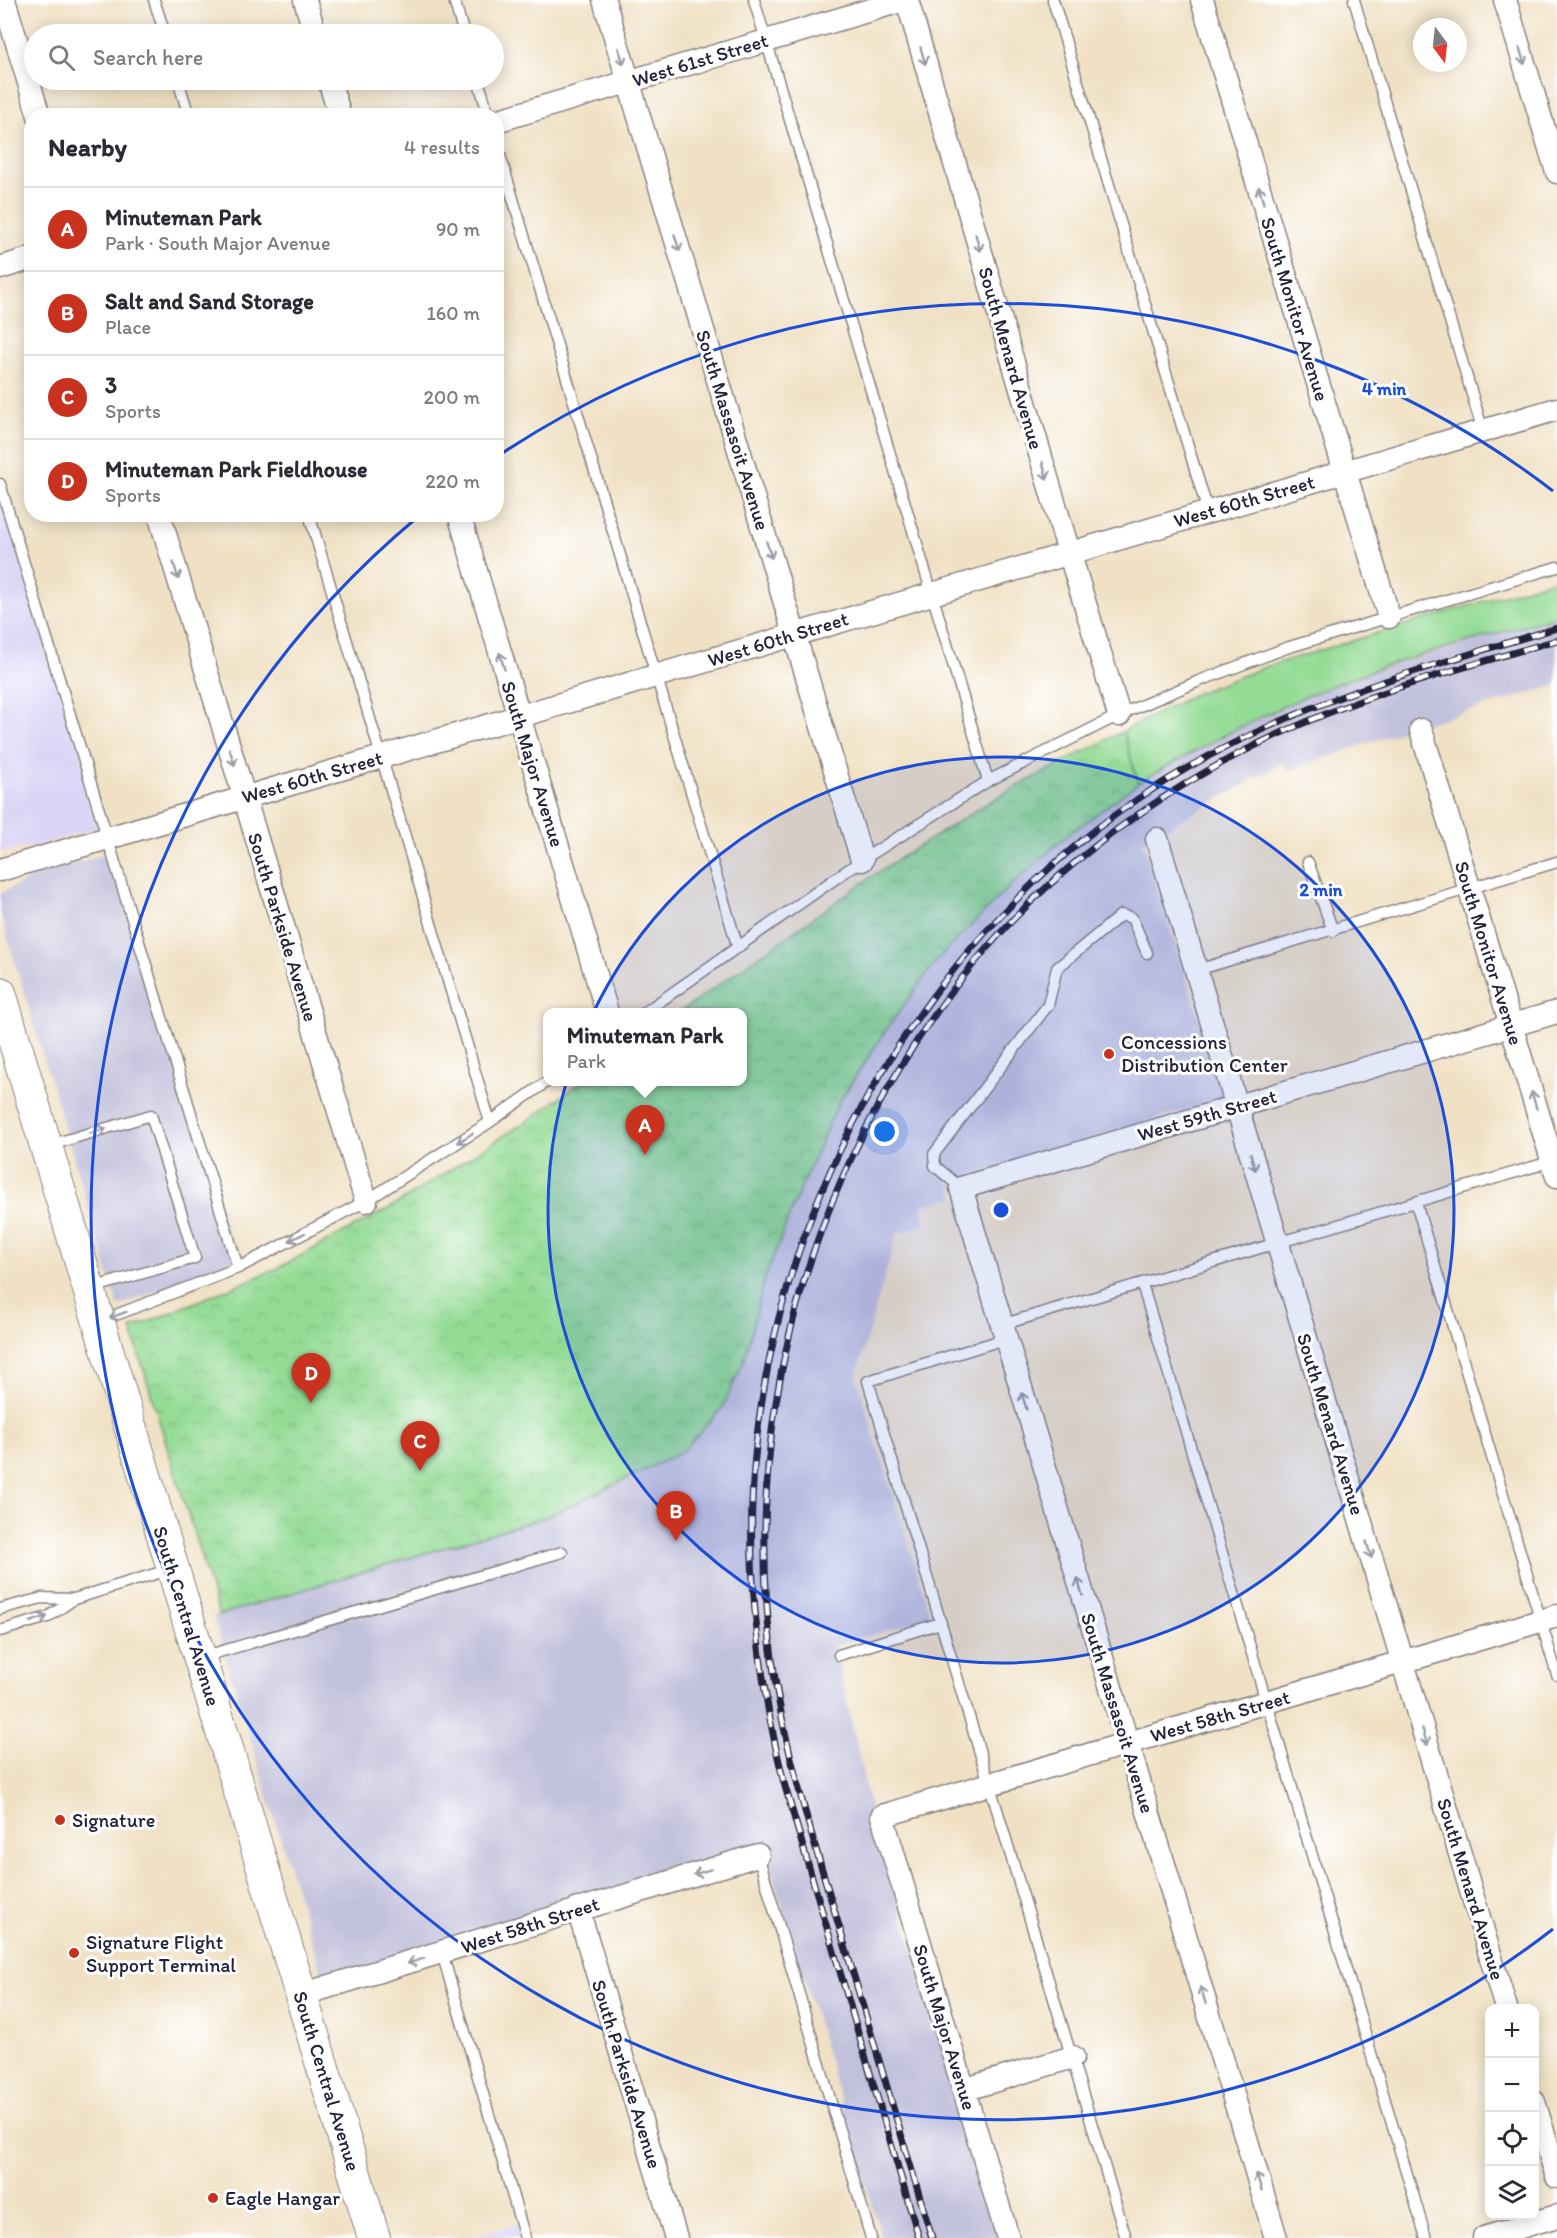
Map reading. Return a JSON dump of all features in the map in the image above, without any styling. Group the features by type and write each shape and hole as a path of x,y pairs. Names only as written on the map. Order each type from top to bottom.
{"main road":[{"name":"South Central Avenue","path":"0,993 374,2238"}],"street":[{"path":"4,0 24,66"},
{"path":"305,0 312,24"},
{"name":"South Massasoit Avenue","path":"604,0 862,860"},
{"name":"West 61st Street","path":"504,119 905,0"},
{"name":"South Menard Avenue","path":"905,0 1119,715"},
{"name":"South Monitor Avenue","path":"1202,0 1389,617"},
{"path":"1505,0 1557,172"},
{"path":"31,90 37,108"},
{"path":"332,90 338,108"},
{"path":"0,268 24,260"},
{"name":"West 60th Street","path":"0,870 1557,409"},
{"name":"South Parkside Avenue","path":"161,522 366,1201"},
{"name":"South Major Avenue","path":"461,522 606,1008"},
{"name":"South Monitor Avenue","path":"1421,730 1555,1166"},
{"name":"South Menard Avenue","path":"1157,839 1505,2004"},
{"name":"West 59th Street","path":"960,1188 1557,1011"},
{"name":"South Massasoit Avenue","path":"960,1188 1276,2238"},
{"name":"West 58th Street","path":"882,1816 1549,1619"},
{"name":"South Major Avenue","path":"882,1816 1008,2238"},
{"name":"West 58th Street","path":"301,1995 759,1855"},
{"name":"South Parkside Avenue","path":"578,1909 676,2238"},
{"path":"963,2090 1073,2057"},
{"path":"1537,2112 1557,2177"},
{"path":"1484,2238 1557,2216"}],"lane":[{"path":"154,0 162,24"},
{"path":"454,0 461,24"},
{"path":"754,0 988,781"},
{"path":"1053,0 1208,512"},
{"path":"1354,0 1483,431"},
{"path":"181,90 187,108"},
{"path":"481,90 487,108"},
{"path":"504,168 658,675 738,948"},
{"path":"0,484 238,1268"},
{"path":"311,522 490,1122"},
{"path":"651,1008 862,860 988,781 1119,715 1286,648 1557,567"},
{"path":"1308,862 1332,931"},
{"path":"1197,970 1557,862"},
{"path":"960,1188 936,1166 934,1154 1048,1005 1057,968 1122,915 1131,918 1147,953"},
{"path":"98,1322 238,1268 366,1201 490,1122 543,1085"},
{"path":"45,1147 151,1115 195,1258 88,1289"},
{"path":"1126,2238 868,1381 1142,1284 1416,1203 1555,1166"},
{"path":"1416,1203 1549,1619 1557,1675"},
{"path":"1142,1284 1426,2238"},
{"path":"199,1658 562,1552"},
{"path":"0,1631 48,1617 74,1599 172,1569"},
{"path":"0,1610 42,1598 74,1599"},
{"path":"839,1654 940,1623"},
{"path":"759,1855 871,2238"},
{"path":"442,1953 525,2238"}],"shaded area":[{"path":"0,482 104,826 36,846 7,851 0,851"},
{"path":"1557,616 1557,685 1408,729 1288,771 1284,762 1142,842 1225,1098 951,1181 954,1197 922,1206 925,1225 897,1233 856,1377 931,1617 835,1646 870,1807 999,2238 882,2238 765,1849 324,1981 213,1616 549,1516 722,1408 744,1361 765,1278 801,1187 839,1102 888,1027 937,960 1001,895 1064,838 1138,783 1204,745 1277,709 1360,675"},
{"path":"112,852 236,1260 118,1306 0,912 0,894 36,875"},
{"path":"520,2223 525,2238 468,2238"}],"green space":[{"path":"1557,579 1557,616 1409,659 1331,686 1246,724 1138,783 1123,731 1195,694 1262,668"},
{"path":"1123,731 1138,783 1064,838 1001,895 937,960 888,1027 839,1102 801,1187 765,1278 744,1361 722,1408 682,1452 549,1516 219,1615 131,1329 276,1269 390,1208 524,1123 576,1086 747,1086 747,1008 686,1008 881,870 999,796"}],"railway":[{"path":"919,2238 784,1783 769,1713 758,1643 752,1573 752,1502 763,1392 789,1283 827,1178 878,1079 940,987 1013,903 1097,829 1189,767 1277,723 1416,671 1557,628"},
{"path":"932,2238 799,1790 782,1720 771,1650 765,1576 766,1502 772,1429 784,1357 803,1286 826,1216 856,1149 891,1083 945,1000 1009,924 1032,900 1080,858 1128,821 1206,772 1295,727 1406,685 1557,640"}],"place":[{"name":"Concessions Distribution Center","path":"1109,1054"},
{"name":"Minuteman Park","path":"645,1155"},
{"name":"Minuteman Park Fieldhouse","path":"311,1403"},
{"name":"3","path":"420,1471"},
{"name":"Salt and Sand Storage","path":"676,1541"},
{"name":"Signature","path":"60,1820"},
{"name":"Signature Flight Support Terminal","path":"74,1953"},
{"name":"Eagle Hangar","path":"213,2198"}]}
